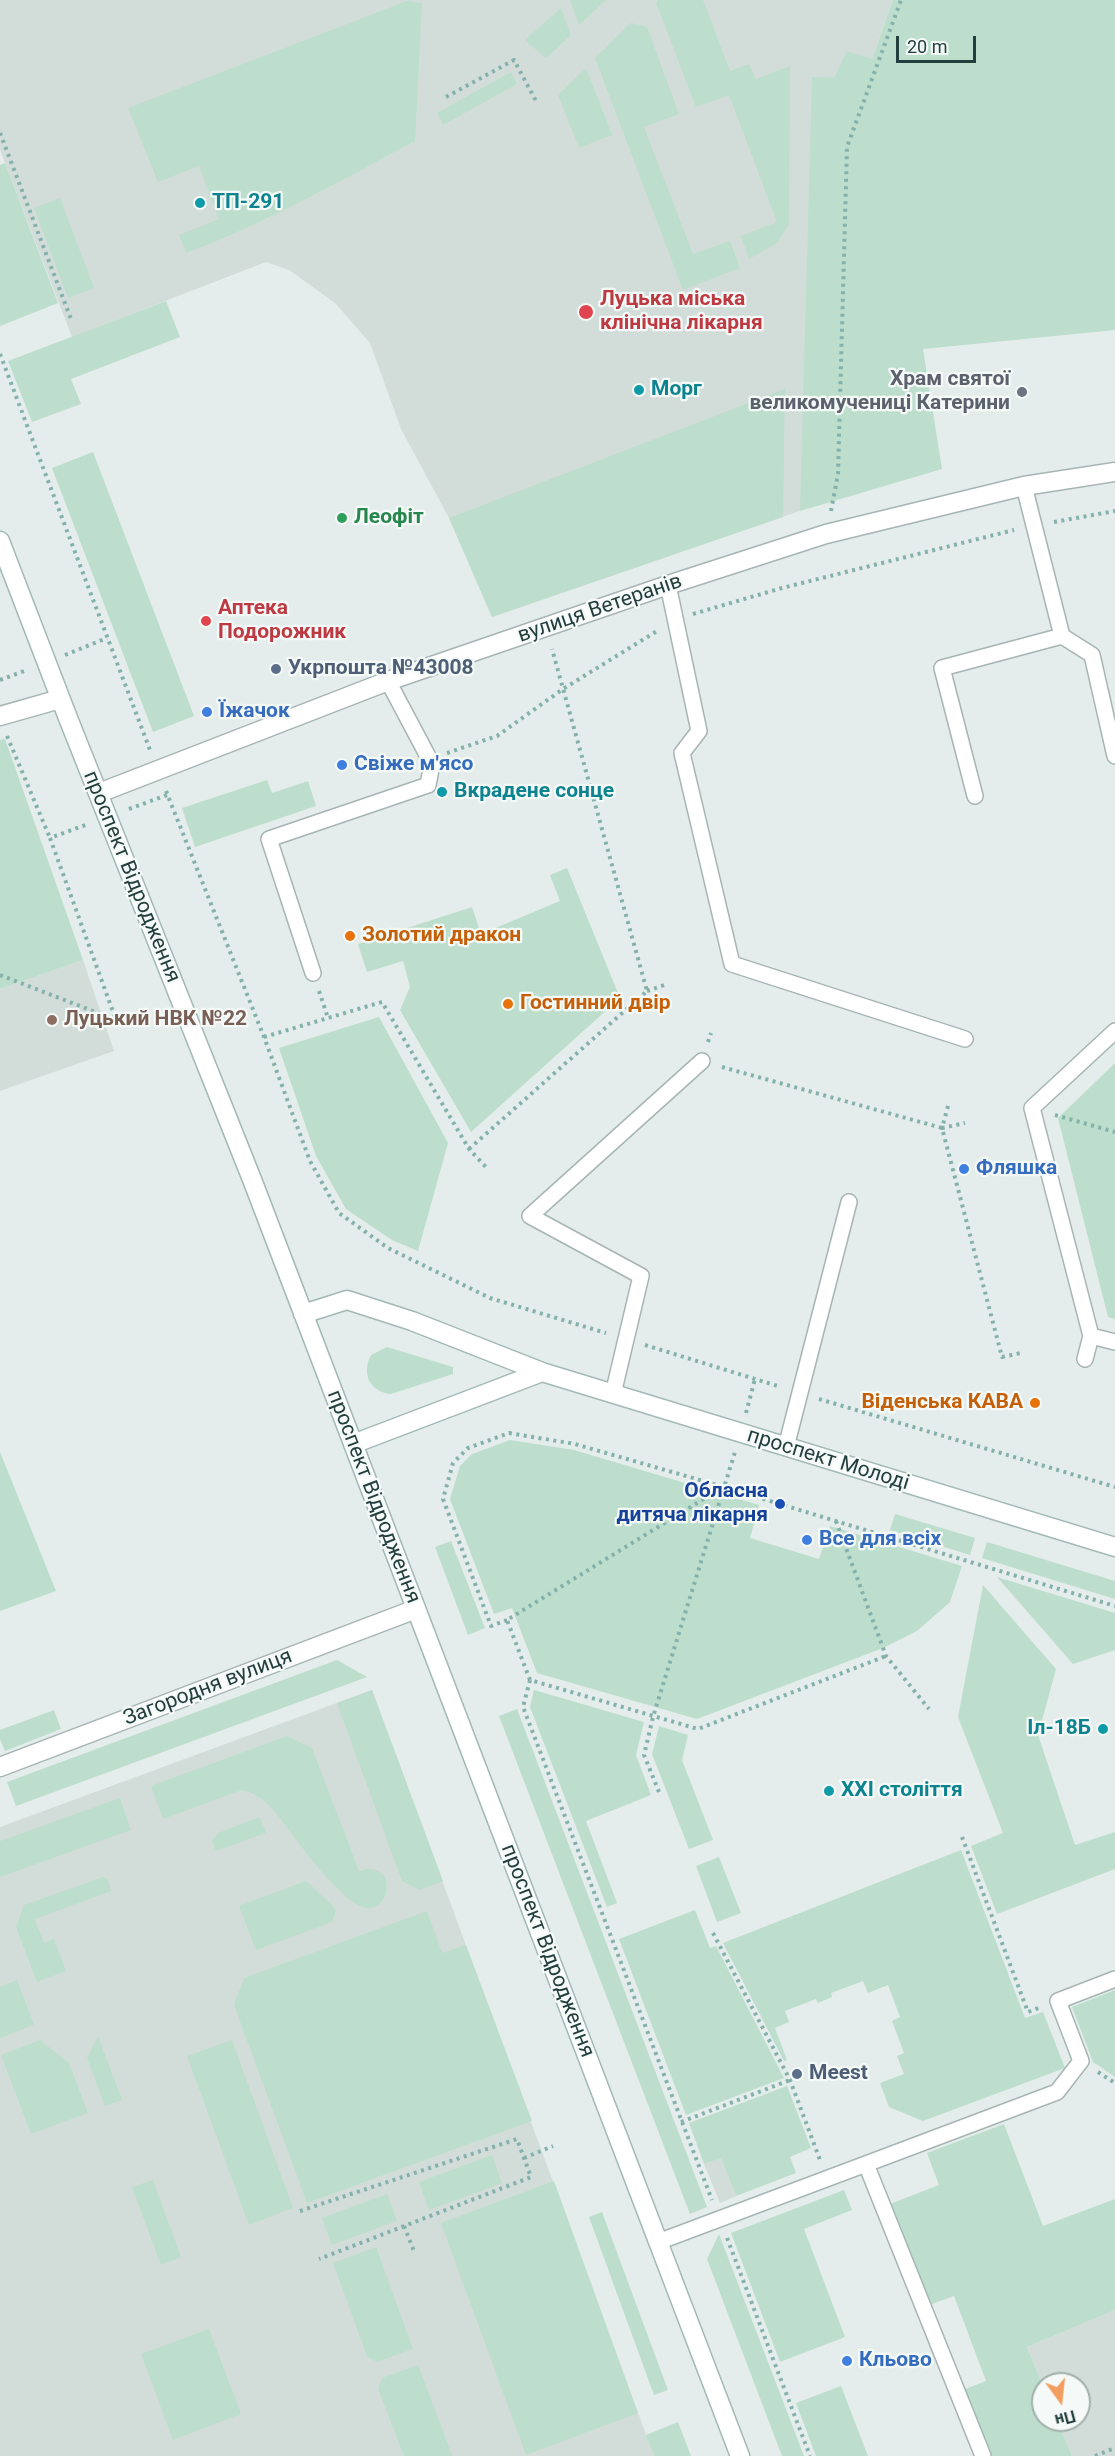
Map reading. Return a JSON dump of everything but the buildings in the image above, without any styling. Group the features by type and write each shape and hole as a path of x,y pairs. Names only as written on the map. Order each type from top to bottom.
{"street":[{"name":"вулиця Ветеранів","path":"99,793 388,681 668,585 826,534 1024,486 1115,472"},
{"name":"проспект Відродження","path":"0,541 303,1314 740,2456"},
{"path":"2,723 60,699"},
{"name":"проспект Молоді","path":"303,1314 346,1300 412,1321 542,1372 1115,1547"},
{"path":"353,1444 542,1372"},
{"name":"Загородня вулиця","path":"0,1767 416,1609"}],"lane":[{"path":"1024,486 1062,636 1092,655 1115,756"},
{"path":"668,585 699,731 682,753 732,964 965,1039"},
{"path":"975,796 942,668 1062,636"},
{"path":"313,973 269,839 428,784 432,764 388,681"},
{"path":"1085,1359 1091,1335 1032,1108 1115,1030"},
{"path":"613,1394 641,1276 530,1216 702,1061"},
{"path":"786,1447 849,1202"},
{"path":"1091,1335 1115,1342"},
{"path":"658,2242 1057,2092 1081,2061 1058,2001 1115,1979"},
{"path":"866,2164 983,2456"}],"path":[{"path":"826,534 838,474 847,147 901,0"},
{"path":"446,97 514,60 536,101"},
{"path":"0,134 71,319"},
{"path":"0,354 167,795 264,1037 310,1161 339,1213 388,1248 490,1298 1115,1487"},
{"path":"429,758 497,736 563,689 675,620 782,588 1034,525 1115,511"},
{"path":"546,627 647,991"},
{"path":"0,975 116,1020 50,838 2,723"},
{"path":"50,838 167,795"},
{"path":"313,973 328,1018"},
{"path":"469,1149 647,991 667,984"},
{"path":"264,1037 382,1002 469,1149 486,1167"},
{"path":"702,1061 942,1128 965,1123"},
{"path":"948,1106 942,1128 1002,1357 1021,1353"},
{"path":"1032,1108 1115,1132"},
{"path":"659,1792 644,1755 653,1717 755,1380"},
{"path":"724,1487 507,1620 491,1626 442,1499 453,1463 468,1448 509,1433 531,1436 576,1444 724,1487 1115,1606"},
{"path":"836,1521 886,1656 929,1708"},
{"path":"507,1620 530,1680 523,1707 810,2456"},
{"path":"530,1680 698,1729 886,1656"},
{"path":"962,1837 1028,2012 1058,2001"},
{"path":"713,1933 790,2080 827,2178"},
{"path":"681,2122 790,2080"},
{"path":"300,2211 517,2139 531,2177 319,2259"},
{"path":"524,2158 553,2146"},
{"path":"404,2226 414,2251"},
{"path":"1095,2456 1115,2448"}],"shaded area":[{"name":"Луцька міська клінічна лікарня","path":"0,0 893,0 872,59 814,506 492,617 449,518 401,429 370,343 335,303 289,270 266,262 72,337 0,150"},
{"name":"Луцький НВК №22","path":"83,960 114,1051 0,1091 0,989"},
{"path":"372,1690 654,2456 0,2456 0,1827"},
{"path":"721,2157 736,2196 720,2203 704,2164"},
{"path":"1115,2310 1115,2456 1072,2456 1062,2432 1091,2432 1091,2372 1037,2372 1027,2347"}],"green space":[{"path":"570,0 606,0 579,25"},
{"path":"658,0 703,0 730,71 749,64 756,79 790,66 789,224 777,243 749,259 741,236 777,222 729,95 696,107 656,3"},
{"path":"893,0 1115,0 1115,330 923,349 942,469 800,511 812,77 834,78 847,51 872,59"},
{"path":"407,1 422,3 415,141 274,215 186,253 179,235 219,219 199,166 158,182 128,108"},
{"path":"561,8 571,35 546,58 525,40"},
{"path":"631,23 647,27 679,114 644,127 693,254 730,241 740,268 683,290 595,58"},
{"path":"586,68 612,135 579,148 558,95"},
{"path":"511,72 517,84 443,125 437,113"},
{"path":"5,163 58,303 0,326 0,165"},
{"path":"60,198 94,288 68,298 34,208"},
{"path":"166,301 180,337 71,379 81,404 32,422 8,361"},
{"path":"785,389 783,517 492,617 449,518"},
{"path":"93,452 194,716 153,732 52,468"},
{"path":"5,739 83,960 0,989 0,740"},
{"path":"267,780 272,793 308,781 316,806 195,847 182,808"},
{"name":"Гостинний двір","path":"567,868 620,998 471,1132 400,1010 410,987 403,961 367,972 358,944 472,907 481,934 560,901 550,875"},
{"path":"379,1017 448,1143 418,1251 392,1240 346,1209 316,1156 279,1048"},
{"path":"1115,1063 1115,1319 1108,1317 1058,1118"},
{"path":"387,1347 453,1367 453,1374 391,1394 384,1393 369,1381 367,1369 371,1355"},
{"path":"510,1440 574,1450 759,1505 750,1538 819,1559 830,1526 962,1566 950,1602 917,1631 883,1648 697,1719 537,1673 512,1608 494,1614 450,1499 460,1466 472,1454"},
{"path":"0,1452 56,1591 0,1611"},
{"path":"895,1514 975,1538 970,1555 890,1530"},
{"path":"451,1541 485,1628 468,1635 435,1547"},
{"path":"987,1542 1115,1581 1115,1599 982,1558"},
{"path":"997,1577 1115,1613 1115,1650 1073,1664"},
{"path":"983,1585 1056,1669 1038,1735 1075,1845 1115,1832 1115,1869 997,1914 971,1846 1003,1833 958,1717"},
{"path":"337,1660 367,1677 16,1806 7,1782"},
{"path":"372,1690 443,1881 420,1890 402,1881 337,1703"},
{"path":"534,1690 644,1722 636,1755 651,1795 586,1821 617,1903 607,1907 530,1707"},
{"path":"517,1709 707,2207 690,2214 499,1716"},
{"path":"54,1710 61,1729 5,1751 0,1739 0,1730"},
{"path":"659,1726 688,1735 682,1760 713,1840 689,1849 652,1754"},
{"path":"287,1736 312,1748 359,1871 373,1869 381,1873 386,1881 383,1900 377,1906 368,1908 356,1904 345,1895 322,1872 270,1806 261,1798 250,1793 242,1790 163,1819 151,1786"},
{"path":"120,1798 131,1830 0,1877 0,1841"},
{"path":"260,1817 266,1833 216,1851 212,1841 218,1833"},
{"path":"961,1850 1025,2018 1043,2012 1065,2068 923,2121 889,2107 880,2083 904,2074 897,2056 904,2053 892,2021 900,2017 888,1985 868,1993 863,1981 831,1993 832,1997 818,2003 816,1999 785,2011 789,2022 775,2028 787,2060 784,2061 723,1943"},
{"path":"719,1857 741,1913 717,1922 696,1866"},
{"path":"103,1877 108,1880 111,1891 35,1919 44,1943 54,1939 66,1971 37,1982 16,1927 24,1905"},
{"path":"306,1881 333,1906 336,1911 332,1922 256,1950 239,1906"},
{"path":"695,1910 710,1948 716,1946 784,2078 686,2115 619,1939"},
{"path":"427,1911 442,1953 466,1945 532,2121 307,2203 234,2005 244,1978"},
{"path":"17,1980 34,2025 0,2038 0,1987"},
{"path":"1115,1990 1115,2077 1093,2062 1072,2007"},
{"path":"98,2036 122,2100 105,2106 87,2058"},
{"path":"40,2040 69,2063 88,2113 31,2134 1,2055"},
{"path":"232,2040 293,2208 249,2225 187,2056"},
{"path":"787,2086 811,2148 790,2157 796,2173 736,2196 721,2158 704,2164 689,2123"},
{"path":"1004,2124 1043,2226 1115,2199 1115,2310 1027,2347 1037,2372 1031,2372 1031,2432 1062,2432 1072,2456 985,2456 960,2391 986,2381 954,2296 929,2305 890,2204 939,2185 927,2153"},
{"path":"492,2155 502,2183 429,2210 419,2182"},
{"path":"153,2180 181,2257 161,2265 132,2187"},
{"path":"554,2181 638,2413 526,2455 441,2223"},
{"path":"844,2190 852,2210 804,2229 845,2337 780,2362 731,2233"},
{"path":"387,2194 397,2221 332,2245 322,2218"},
{"path":"602,2212 668,2390 654,2395 589,2217"},
{"path":"719,2234 804,2456 782,2456 707,2259"},
{"path":"376,2247 413,2349 377,2362 367,2356 333,2263"},
{"path":"209,2329 241,2414 173,2440 141,2354"},
{"path":"418,2365 452,2456 404,2456 378,2389 382,2378"},
{"path":"841,2386 868,2456 816,2456 796,2403"},
{"path":"678,2422 691,2456 654,2456 646,2435"}],"place":[{"name":"ТП-291","path":"200,203"},
{"name":"Луцька міська клінічна лікарня","path":"586,312"},
{"name":"Морг","path":"639,390"},
{"name":"Храм святої великомучениці Катерини","path":"1022,392"},
{"name":"Леофіт","path":"342,518"},
{"name":"Аптека Подорожник","path":"206,621"},
{"name":"Укрпошта №43008","path":"276,669"},
{"name":"Їжачок","path":"207,712"},
{"name":"Свіже м'ясо","path":"342,765"},
{"name":"Вкрадене сонце","path":"442,792"},
{"name":"Золотий дракон","path":"350,936"},
{"name":"Гостинний двір","path":"508,1004"},
{"name":"Луцький НВК №22","path":"52,1020"},
{"name":"Фляшка","path":"964,1169"},
{"name":"Віденська КАВА","path":"1035,1403"},
{"name":"Обласна дитяча лікарня","path":"780,1504"},
{"name":"Все для всіх","path":"807,1540"},
{"name":"Іл-18Б","path":"1103,1729"},
{"name":"ХХІ століття","path":"829,1791"},
{"name":"Meest","path":"797,2074"},
{"name":"Кльово","path":"847,2361"}]}
